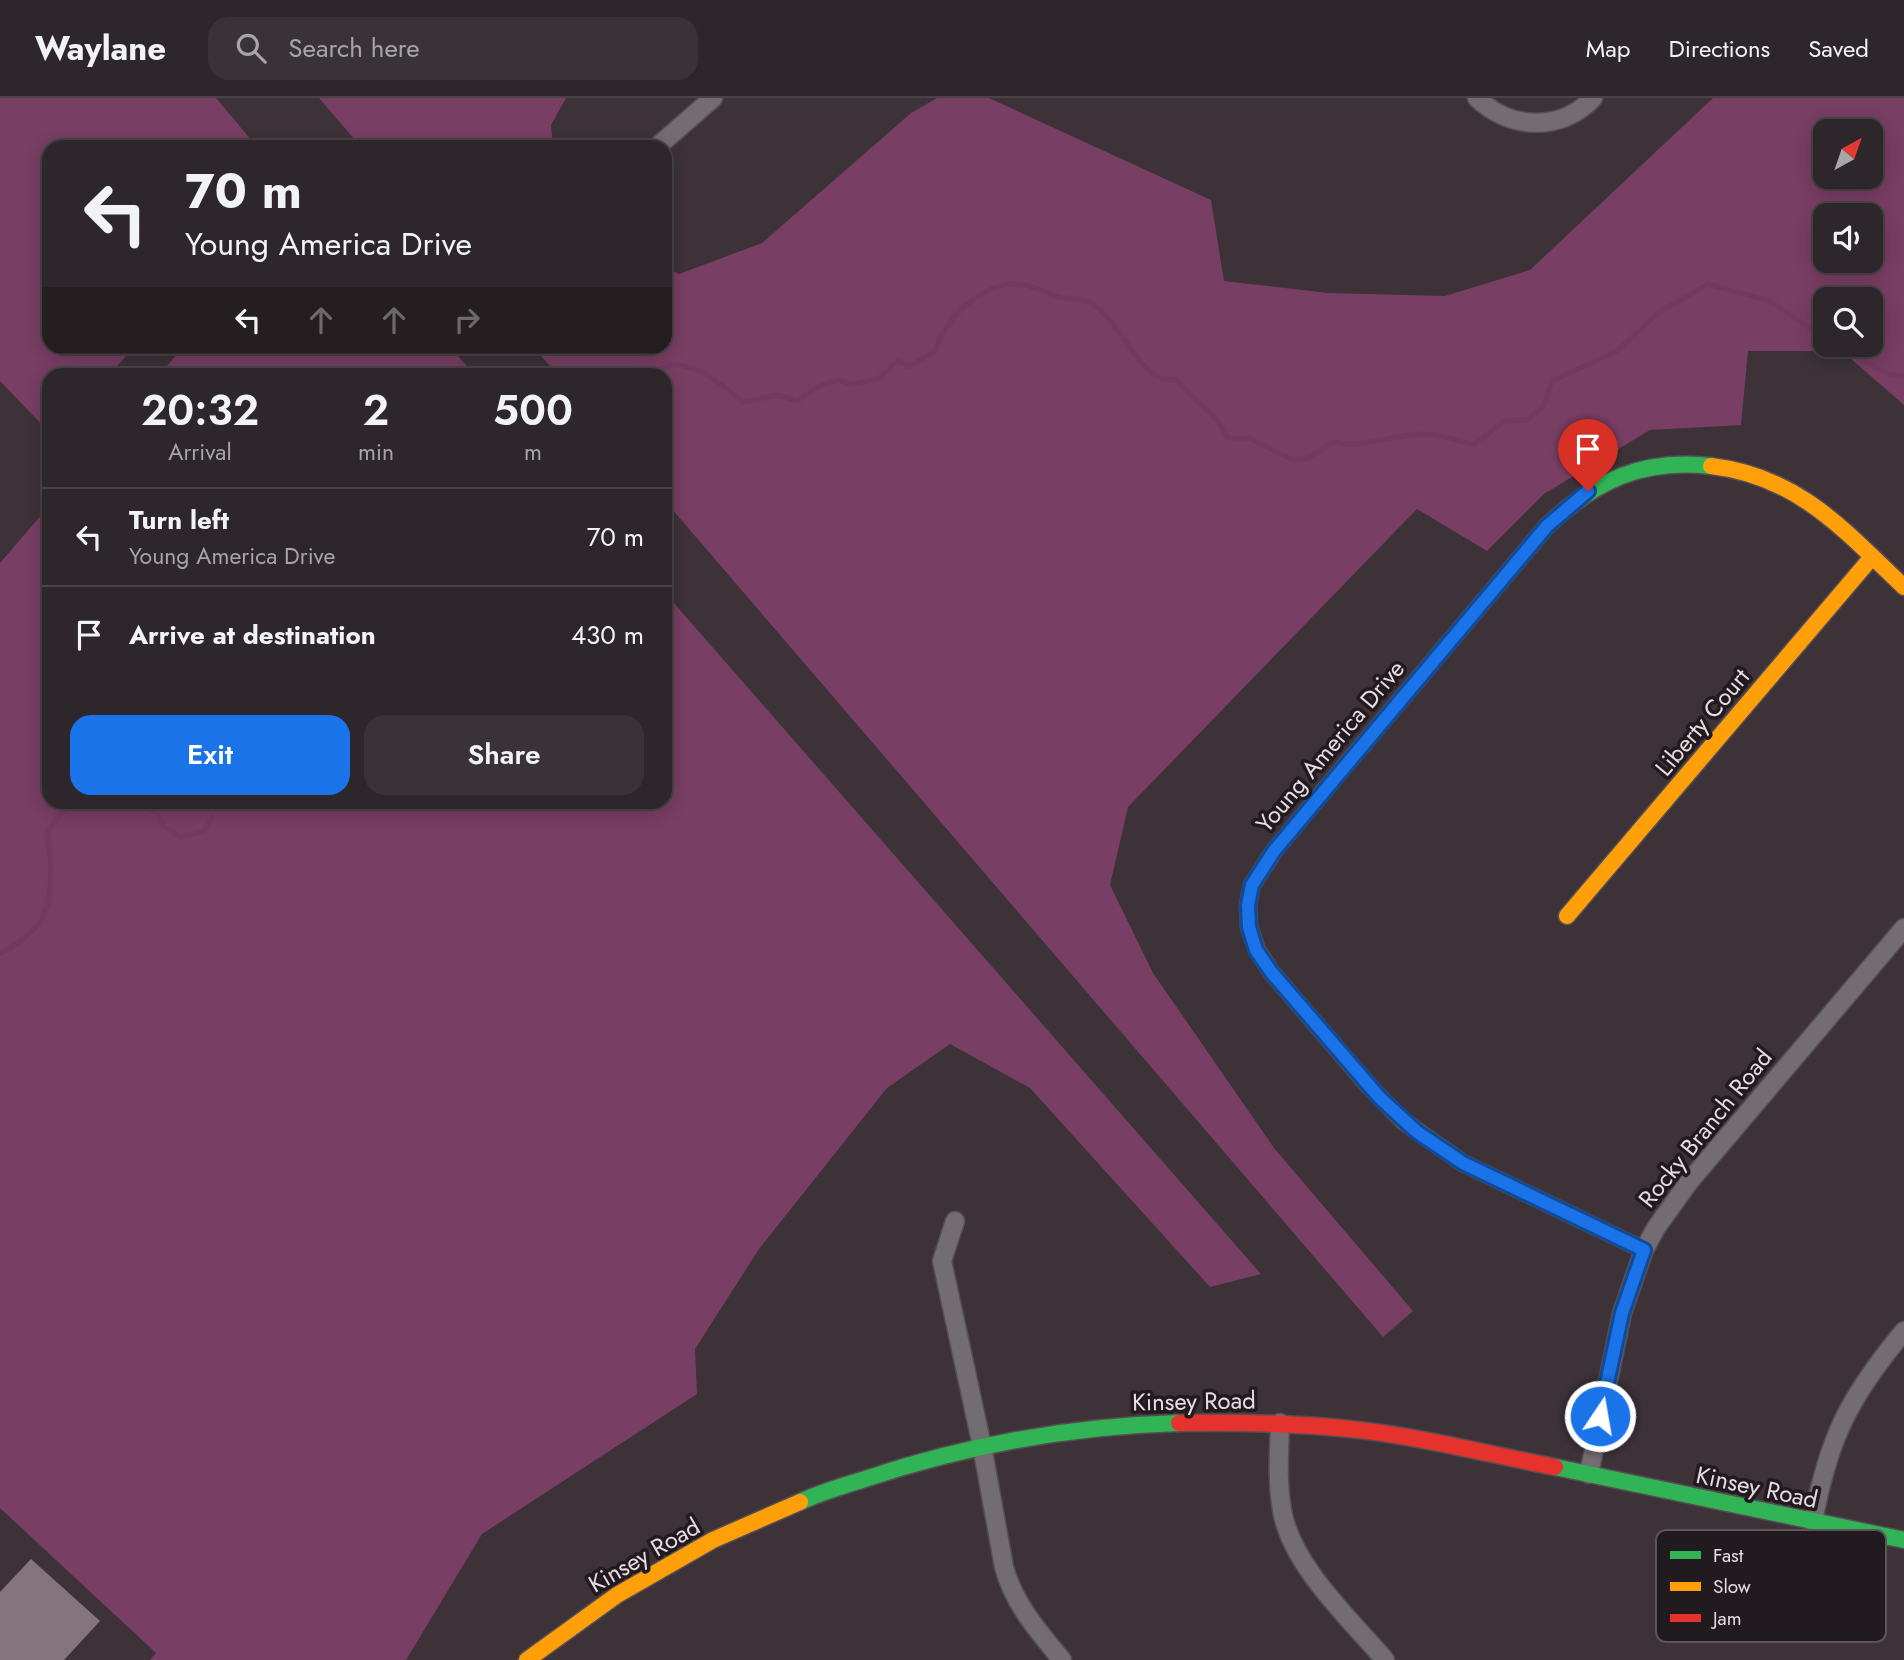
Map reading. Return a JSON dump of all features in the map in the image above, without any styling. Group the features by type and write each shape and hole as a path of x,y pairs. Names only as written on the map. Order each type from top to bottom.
{"street":[{"path":"665,140 713,98"},
{"path":"1477,98 1489,109 1520,123 1554,122 1580,111 1593,98"},
{"name":"Young America Drive","path":"1644,1250 1463,1163 1403,1121 1272,973 1256,950 1249,927 1248,905 1252,885 1274,851 1547,526 1588,491 1631,472 1656,467 1702,464 1732,469 1783,486 1808,500 1904,587"},
{"name":"Liberty Court","path":"1567,916 1872,557"},
{"name":"Rocky Branch Road","path":"1589,1474 1622,1313 1644,1250 1656,1228 1689,1181 1904,928"},
{"path":"955,1221 942,1261 1008,1582 1021,1608 1055,1658"},
{"path":"1813,1522 1819,1485 1841,1420 1858,1391 1904,1331"},
{"name":"Kinsey Road","path":"527,1660 624,1590 744,1524 852,1481 900,1466 1029,1436 1165,1421 1280,1423 1353,1429 1589,1474 1856,1530"},
{"path":"1280,1423 1281,1502 1291,1537 1303,1561 1385,1660"},
{"name":"Kinsey Road","path":"1886,1536 1904,1539"}],"shaded area":[{"path":"0,98 216,98 251,140 42,140 42,354 128,354 115,368 42,368 42,425 0,381"},
{"path":"319,98 566,98 551,125 552,140 355,140"},
{"path":"937,98 989,98 1211,200 1224,281 1328,293 1445,296 1530,270 1713,98 1904,98 1904,405 1849,357 1883,357 1883,287 1813,287 1813,351 1748,351 1741,425 1650,430 1544,494 1487,551 1417,509 1128,807 1110,885 1153,973 1274,1148 1413,1311 1383,1337 672,509 672,368 552,368 539,354 672,354 672,270 679,274 762,243 911,113"},
{"path":"177,354 456,354 469,368 165,368"},
{"path":"42,514 42,809 672,809 672,601 1261,1274 1210,1287 1030,1088 950,1044 887,1088 759,1249 695,1349 697,1394 482,1534 406,1660 150,1660 156,1653 0,1508 0,563"}],"building":[{"path":"31,1559 100,1621 64,1660 0,1660 0,1592"}],"waterway":[{"path":"664,368 675,365 694,369 712,378 743,402 778,395 797,401 817,387 838,380 852,384 878,379 898,360 909,367 935,351 947,326 979,296 1005,285 1023,284 1059,297 1091,303 1110,320 1152,373 1164,379 1177,380 1211,414 1228,438 1249,438 1292,460 1306,459 1334,442 1367,443 1420,434 1441,436 1474,445 1504,421 1527,420 1544,406 1552,381 1617,351 1658,313 1708,284 1770,301 1813,331"},
{"path":"1857,357 1888,374 1904,376"},
{"path":"0,954 25,938 44,915 51,864 47,834 60,814 68,809"},
{"path":"149,809 158,814 163,826 180,837 204,831 211,819 212,809"}],"traffic: fast":[{"path":"1323,792 1547,526 1565,510 1602,485 1621,476 1663,466 1711,466"},
{"path":"1369,1086 1403,1121 1463,1163 1644,1250"},
{"path":"800,1502 903,1467 981,1447 1099,1428 1179,1423"},
{"path":"1555,1467 1856,1530"},
{"path":"1886,1536 1904,1540"}],"traffic: slow":[{"path":"1711,466 1769,481 1818,509 1861,545 1904,587"},
{"path":"1567,916 1872,557"},
{"path":"527,1660 617,1595 713,1540 800,1502"}],"traffic: jam":[{"path":"1323,792 1274,851 1252,885 1248,905 1249,927 1257,950 1272,973 1369,1086"},
{"path":"1179,1423 1264,1423 1376,1432 1555,1467"}],"route":[{"path":"1588,491 1547,526 1274,851 1252,885 1248,905 1249,927 1256,950 1272,973 1403,1121 1463,1163 1644,1250 1622,1313 1600,1416"}]}
